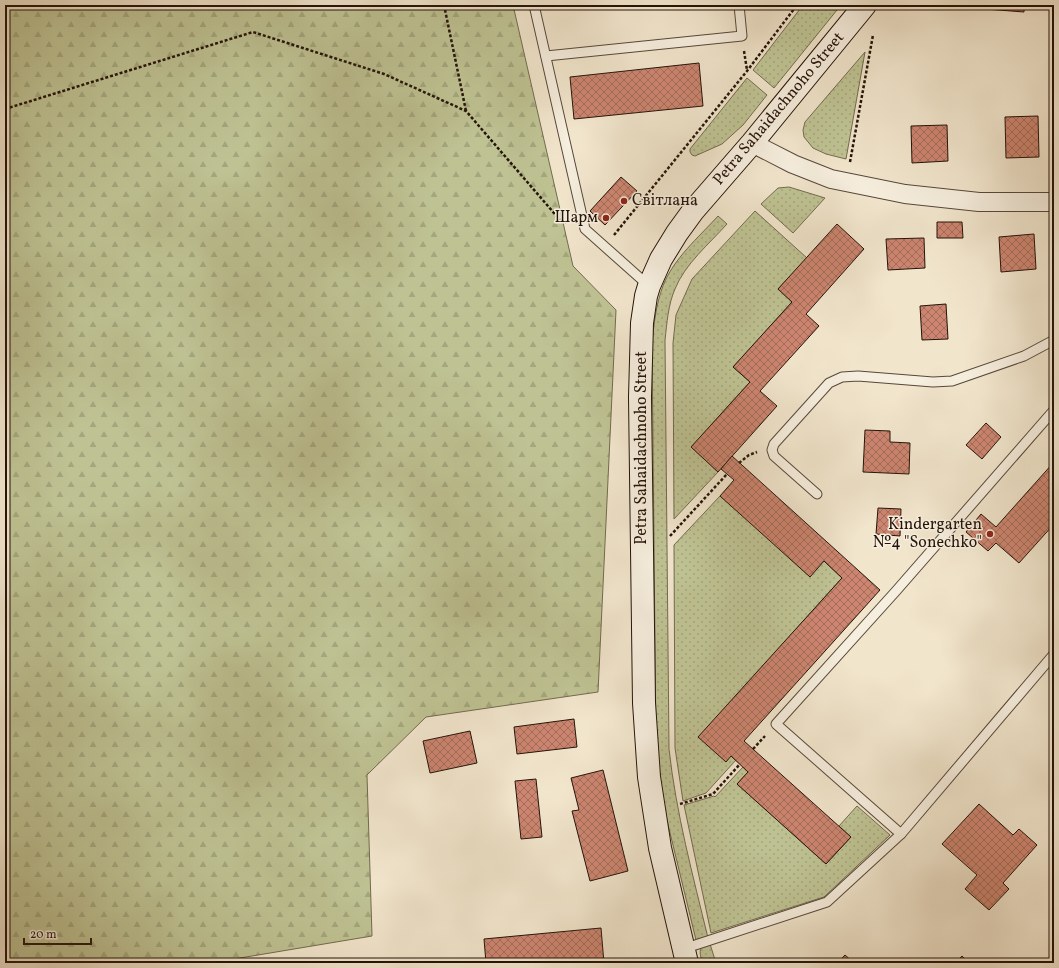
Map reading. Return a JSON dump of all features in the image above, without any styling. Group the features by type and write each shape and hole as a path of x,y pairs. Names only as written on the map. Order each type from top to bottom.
{"main road":[{"name":"Petra Sahaidachnoho Street","path":"685,956 660,848 649,777 644,703 640,397 642,323 649,286 661,259 693,211 752,143 865,5"}],"street":[{"path":"752,143 793,164 832,178 905,194 979,202 1054,202"}],"lane":[{"path":"534,5 585,229 649,286"},
{"path":"546,56 742,36 739,5"},
{"path":"817,494 774,456 772,450 774,444 829,383 842,376 933,382 952,381 1024,356 1054,340"},
{"path":"901,834 776,724 896,591 1054,410"},
{"path":"685,956 827,902 901,834 1054,654"}],"path":[{"path":"444,5 466,111"},
{"path":"605,246 747,71 797,5"},
{"path":"5,109 253,32 384,74 466,111 560,220 585,229"},
{"path":"850,165 873,35"},
{"path":"738,463 749,455 760,451 772,450"},
{"path":"670,536 728,474"},
{"path":"680,804 712,794 740,764"}],"green space":[{"path":"5,5 513,5 573,266 616,310 598,692 426,717 367,775 372,936 210,963 5,963"},
{"path":"803,5 841,5 774,88 753,70"},
{"path":"865,52 846,159 826,154 813,148 804,137 803,130 805,122"},
{"path":"747,78 767,95 743,125 722,144 695,156 692,155 690,149"},
{"path":"789,187 825,198 793,233 761,204 778,188"},
{"path":"755,211 807,258 778,289 792,302 733,367 750,382 691,447 718,472 674,519 673,343 676,315 692,279"},
{"path":"718,216 727,224 691,263 679,280 671,301 665,340 669,749 680,821 708,938 696,940 664,808 656,745 652,343 659,300 667,276 687,249"},
{"path":"720,496 824,561 842,578 699,737 736,760 706,793 683,801 675,748 674,545"},
{"path":"743,767 748,772 737,784 826,864 851,837 839,826 857,806 890,835 824,897 711,933 684,805 714,796 715,797"},
{"path":"710,944 716,963 703,963 700,949 701,947"}],"building":[{"path":"985,5 1024,5 1024,12 985,9"},
{"path":"699,63 703,106 574,119 570,77"},
{"path":"1038,116 1039,157 1006,158 1005,117"},
{"path":"947,125 948,161 912,163 911,126"},
{"path":"621,177 637,191 605,225 590,211"},
{"path":"937,222 962,222 963,238 937,238"},
{"path":"837,224 864,249 806,314 819,326 760,391 777,406 718,472 691,447 750,382 733,367 792,302 778,289"},
{"path":"1034,234 1036,269 1001,272 999,237"},
{"path":"924,238 925,268 888,270 886,239"},
{"path":"946,304 948,339 922,340 920,306"},
{"path":"986,423 1001,437 982,459 966,445"},
{"path":"865,430 890,431 890,442 910,443 909,474 863,472"},
{"path":"732,456 880,590 744,741 851,837 826,864 737,784 748,772 731,756 726,762 698,737 842,578 824,561 810,577 720,496 734,480 721,469"},
{"path":"1054,462 1054,524 1019,563 996,543 988,551 966,532 981,514 996,527"},
{"path":"878,508 901,509 900,536 876,534"},
{"path":"574,719 577,747 517,754 514,727"},
{"path":"470,731 477,763 430,773 423,741"},
{"path":"603,770 628,871 590,881 572,811 579,810 571,778"},
{"path":"536,779 542,837 521,839 515,781"},
{"path":"979,804 1013,835 1019,829 1037,845 1003,883 1009,889 989,910 965,889 977,875 942,844"},
{"path":"601,928 604,963 486,963 484,939"},
{"path":"845,955 854,963 837,963"},
{"path":"962,956 969,963 955,963"}],"place":[{"name":"Світлана","path":"624,201"},
{"name":"Шарм","path":"606,218"},
{"name":"Kindergarten №4 \"Sonechko\"","path":"990,534"}]}
